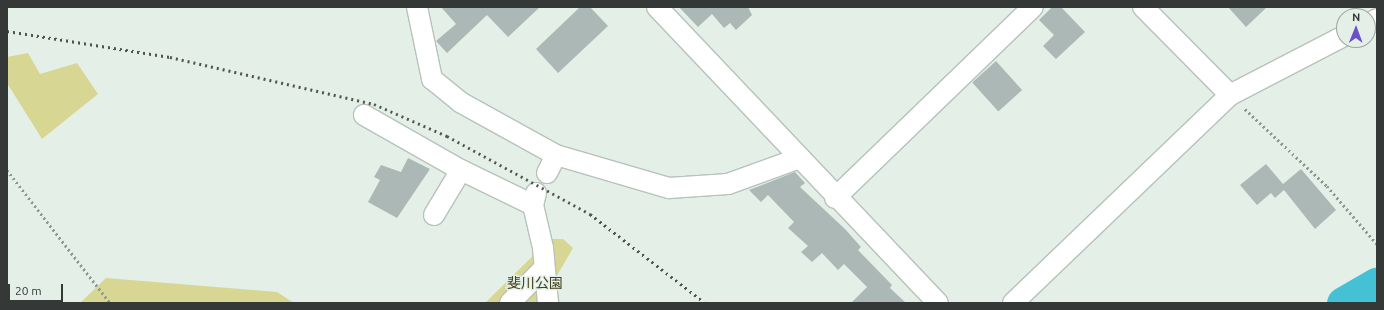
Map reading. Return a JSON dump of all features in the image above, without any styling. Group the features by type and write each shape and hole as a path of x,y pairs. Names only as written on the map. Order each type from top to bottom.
{"street":[{"path":"417,7 432,79 460,102 556,155 669,188 728,184 797,159"},
{"path":"657,7 797,159 938,303"},
{"path":"835,198 1033,7"},
{"path":"1143,7 1230,95"},
{"path":"1013,303 1230,95 1336,40"},
{"path":"364,115 461,170 535,199 544,248 544,268 548,303"},
{"path":"546,173 556,155"},
{"path":"434,215 461,170"},
{"path":"510,303 544,268"}],"path":[{"path":"1230,95 1327,186 1377,244"},
{"path":"7,170 110,303"}],"green space":[{"path":"28,53 40,74 77,63 98,94 42,139 7,83 7,57"},
{"name":"斐川公園","path":"550,239 563,239 573,248 555,279 560,303 485,303"},
{"path":"106,278 277,292 294,303 80,303"}],"building":[{"path":"441,7 540,7 508,37 487,15 447,53 436,41 456,24"},
{"path":"580,7 590,7 608,26 558,73 536,49"},
{"path":"679,7 748,7 752,15 736,30 730,23 724,28 712,14 698,27"},
{"path":"1052,7 1061,7 1085,32 1056,59 1043,46 1054,35 1039,20"},
{"path":"1228,7 1267,7 1246,27"},
{"path":"996,61 1022,90 998,111 972,82"},
{"path":"408,158 430,169 397,218 368,202 380,180 374,177 381,165 401,172"},
{"path":"1266,164 1283,184 1301,169 1336,210 1315,229 1284,190 1275,198 1271,193 1257,205 1240,185"},
{"path":"795,172 805,183 800,187 845,229 861,247 858,250 892,285 890,288 906,303 851,303 867,287 844,264 838,270 822,253 812,262 801,252 808,246 788,228 794,222 768,195 761,202 749,190"}],"waterway":[{"path":"1343,303 1377,283"}],"railway":[{"path":"7,31 170,57 374,104 447,136 590,214 705,303"}]}
